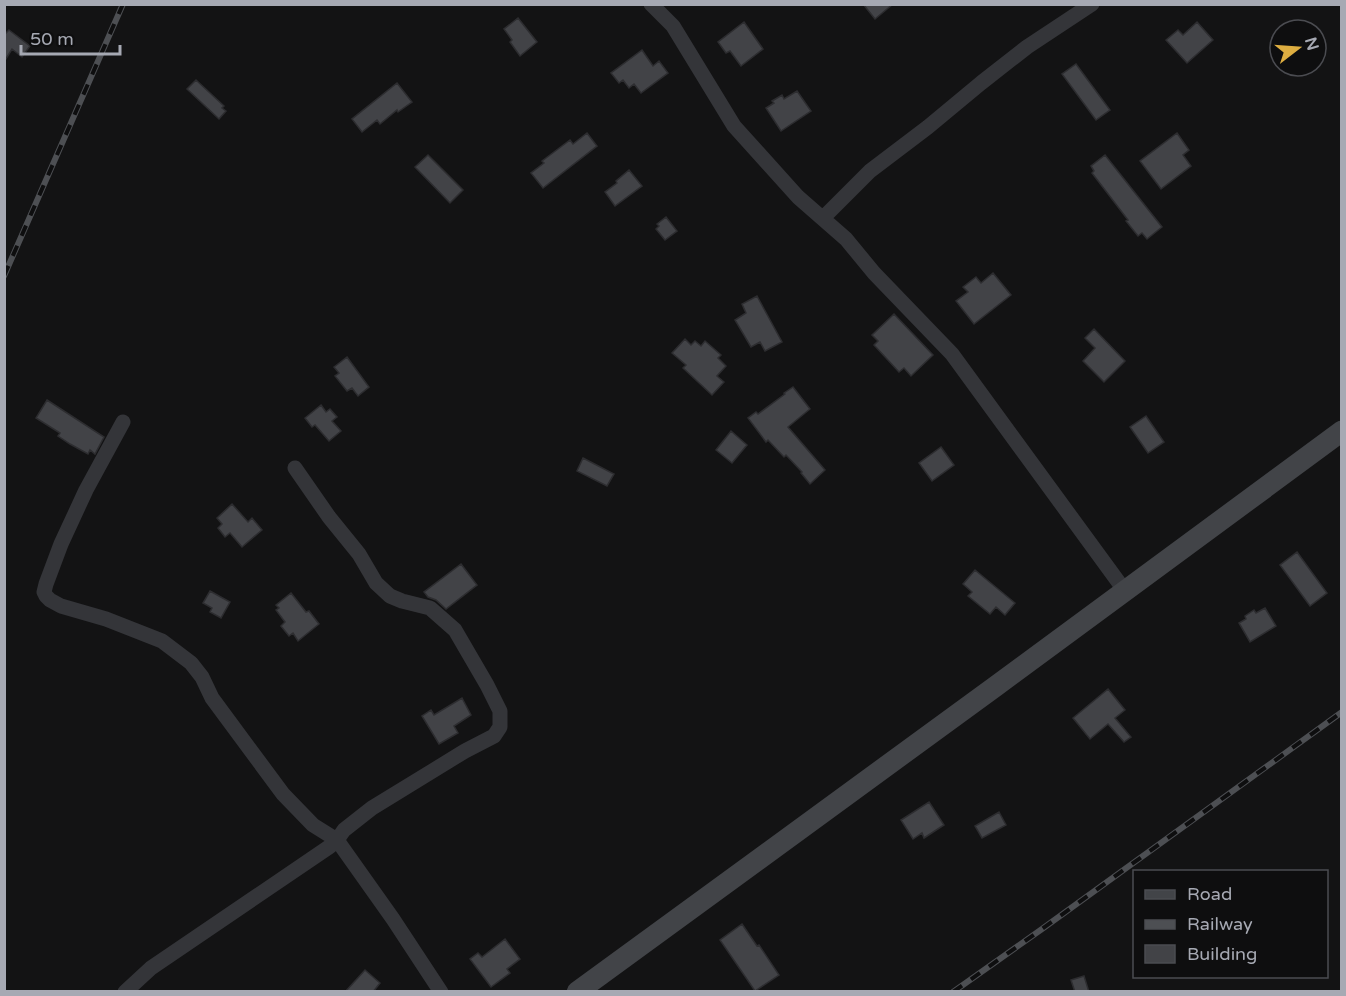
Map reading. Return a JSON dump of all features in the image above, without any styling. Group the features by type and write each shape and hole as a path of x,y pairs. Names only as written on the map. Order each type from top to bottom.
{"street":[{"path":"651,4 673,26 734,126 798,197 846,239 874,273 952,354 1125,591"},
{"path":"823,218 870,171 1027,47 1092,4"},
{"path":"123,422 60,544 46,584 44,592 46,596 61,606 106,619 162,641 191,663 202,677 212,698 283,794 313,825 337,840 441,992"},
{"path":"577,992 1341,431"},
{"path":"125,992 151,968 337,840 344,831 380,802 494,736 500,727 500,711 455,630 430,608 390,596 376,583 359,554 329,517 296,468"}],"building":[{"path":"863,4 893,4 875,19"},
{"path":"518,18 537,42 520,56 504,29"},
{"path":"744,22 763,49 741,66 730,51 726,53 718,42"},
{"path":"1197,22 1213,40 1187,63 1166,40 1178,30 1183,35"},
{"path":"9,30 30,46 22,57 12,49 4,62 4,35"},
{"path":"642,50 653,66 659,61 668,73 641,93 634,84 629,88 623,80 619,83 611,73"},
{"path":"1076,64 1110,110 1096,120 1062,74"},
{"path":"196,80 224,106 222,108 226,111 219,119 187,89"},
{"path":"397,83 412,102 398,112 397,110 380,124 377,120 362,132 352,119"},
{"path":"797,91 811,111 781,131 766,108 782,95 784,99"},
{"path":"587,133 597,146 543,188 531,173 544,163 542,161 570,140 573,144"},
{"path":"1177,133 1189,150 1183,155 1191,166 1161,189 1140,161"},
{"path":"428,155 463,190 450,203 415,167"},
{"path":"1105,155 1162,227 1147,239 1142,233 1138,236 1092,173 1094,171 1091,166"},
{"path":"629,170 642,186 615,206 605,192"},
{"path":"666,217 677,231 665,240 656,229 659,226 657,224"},
{"path":"993,273 1011,295 974,324 956,301 968,292 963,287 976,277 981,283"},
{"path":"757,296 782,342 765,351 760,342 751,347 735,320 746,313 742,304"},
{"path":"894,314 933,355 911,376 904,368 899,372 874,345 878,341 872,335"},
{"path":"1094,329 1125,361 1104,382 1083,361 1095,348 1085,338"},
{"path":"685,339 691,345 695,341 701,346 705,341 721,355 718,358 726,366 717,376 724,382 712,395 683,368 686,365 672,353"},
{"path":"347,357 369,387 358,396 352,388 347,391 335,376 339,373 334,367"},
{"path":"793,387 810,409 788,427 825,470 810,484 786,455 784,457 768,440 766,442 748,418 756,412 758,414"},
{"path":"47,400 104,437 95,454 90,450 88,454 70,444 58,436 60,433 36,418"},
{"path":"321,405 326,412 330,409 337,417 332,421 341,431 329,441 315,425 312,427 305,418"},
{"path":"1146,416 1164,442 1148,453 1130,427"},
{"path":"731,431 747,445 732,463 716,450"},
{"path":"941,447 954,465 932,481 919,463"},
{"path":"583,458 614,474 607,486 577,471"},
{"path":"232,504 248,522 252,518 262,530 242,547 230,533 225,537 218,528 222,524 217,518"},
{"path":"1297,552 1327,593 1310,606 1280,565"},
{"path":"461,564 477,585 446,609 424,592"},
{"path":"975,570 1015,603 1005,615 996,607 990,614 968,596 972,592 963,584"},
{"path":"210,591 230,602 221,618 210,612 212,608 203,603"},
{"path":"291,593 319,624 298,641 293,633 289,636 281,626 285,622 276,610 279,608 276,605"},
{"path":"1265,608 1276,626 1250,642 1239,623 1254,610 1256,613"},
{"path":"1108,689 1125,710 1115,718 1131,737 1124,742 1108,724 1090,739 1073,718"},
{"path":"462,698 471,715 454,726 458,733 439,744 422,716 431,710 434,715"},
{"path":"929,802 944,825 924,838 922,833 913,839 901,820"},
{"path":"999,812 1006,825 982,838 975,826"},
{"path":"742,924 779,975 755,991 720,940"},
{"path":"505,939 520,959 507,969 510,973 491,987 470,959 478,953 482,957"},
{"path":"365,970 380,983 373,992 345,992"},
{"path":"1084,976 1089,992 1075,992 1071,980"}],"railway":[{"path":"4,276 123,4"},
{"path":"953,992 1342,712"}]}
